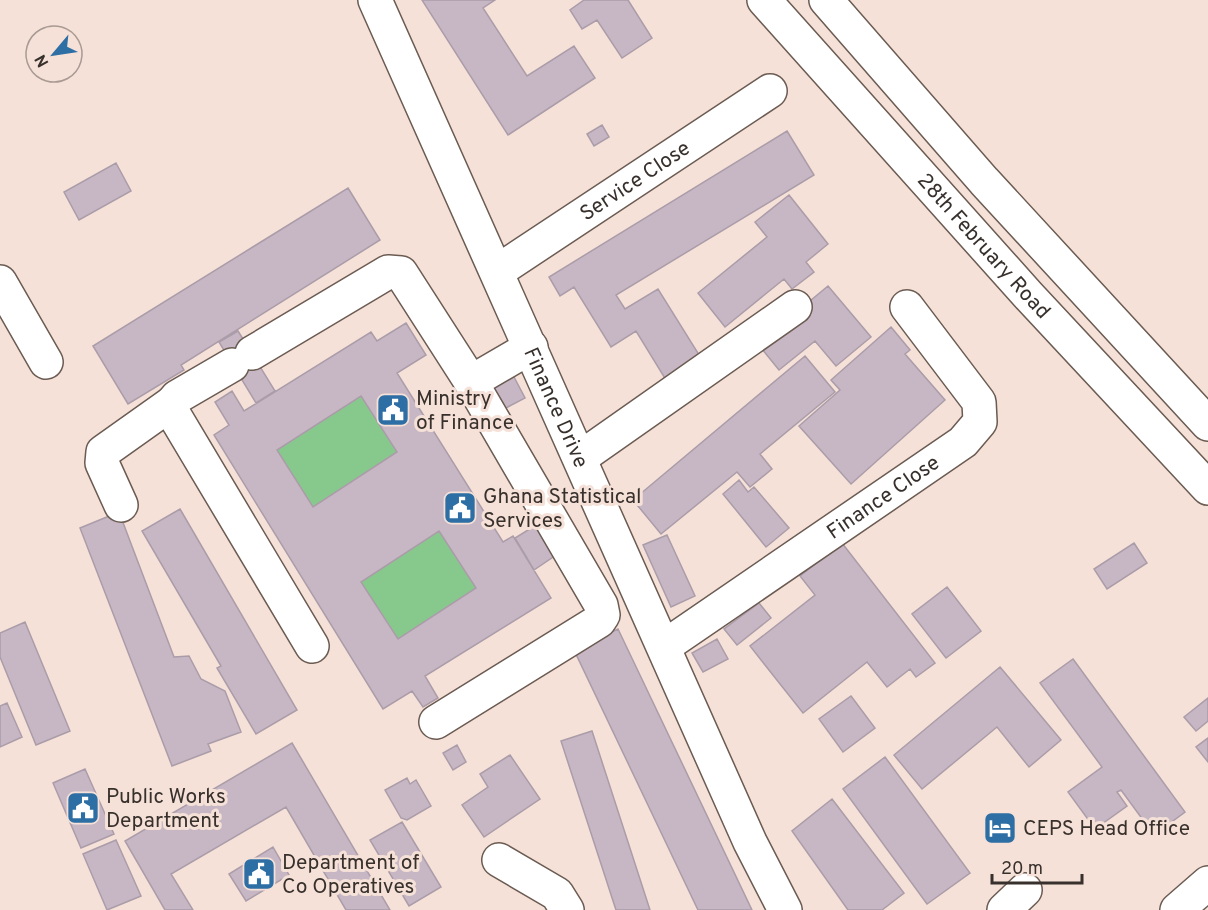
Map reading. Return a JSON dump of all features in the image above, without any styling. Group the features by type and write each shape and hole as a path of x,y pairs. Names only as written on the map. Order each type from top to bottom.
{"main road":[{"name":"Finance Drive","path":"375,0 498,271 750,842 785,910"},
{"name":"28th February Road","path":"764,0 1020,286 1208,488"},
{"name":"28th February Road","path":"826,0 984,181 1208,424"},
{"name":"Service Close","path":"498,271 770,91"},
{"path":"121,505 102,463 103,452 172,403 177,397 387,272 401,273 471,382 601,605 603,615 599,621 436,722"},
{"path":"0,282 46,362"},
{"path":"580,458 795,307"},
{"name":"Finance Close","path":"665,646 963,442 980,422 979,402 907,307"},
{"path":"471,382 531,347"},
{"path":"172,403 173,414 312,646"},
{"path":"499,860 557,894 567,910"},
{"path":"1177,910 1208,883"}],"green space":[{"path":"361,396 397,452 313,507 277,450"},
{"path":"439,531 476,588 398,639 361,582"}],"building":[{"path":"422,0 495,0 483,8 527,76 574,46 595,78 508,135"},
{"path":"584,0 628,0 652,38 622,58 597,20 582,29 570,10"},
{"path":"602,125 609,137 594,146 587,134"},
{"path":"787,131 814,175 616,295 625,309 658,289 701,358 666,380 636,331 611,347 574,287 560,296 549,277"},
{"path":"116,163 131,191 79,220 64,192"},
{"path":"348,188 380,240 181,365 184,370 128,404 93,346"},
{"path":"789,195 828,244 806,262 814,272 792,289 784,279 725,327 698,293 767,237 755,222"},
{"path":"828,286 871,337 836,366 815,341 779,370 758,344"},
{"path":"406,323 426,355 397,373 503,542 513,536 551,598 425,676 438,698 423,707 412,691 383,709 214,435 229,425 215,402 232,391 244,411 371,332 377,341","holes":["361,396 397,452 313,507 277,450","439,531 476,588 398,639 361,582"]},
{"path":"891,327 910,350 905,354 945,400 851,484 799,426 840,390 831,380"},
{"path":"238,331 275,391 256,403 219,342"},
{"path":"805,356 835,392 760,454 772,469 750,487 737,472 661,534 633,500"},
{"path":"513,375 525,398 504,409 492,386"},
{"path":"739,480 748,492 754,487 789,528 766,547 723,494"},
{"path":"180,509 297,710 256,734 217,668 221,666 142,531"},
{"path":"119,512 174,657 189,656 201,679 225,691 241,732 208,744 211,751 172,766 80,528"},
{"path":"536,525 556,555 534,570 515,538"},
{"path":"667,535 695,596 671,607 643,545"},
{"path":"842,543 935,663 916,677 910,669 887,687 867,662 803,713 750,646 815,595 800,576"},
{"path":"1134,543 1147,563 1107,589 1094,569"},
{"path":"947,587 981,631 946,658 912,614"},
{"path":"759,603 771,618 737,645 724,629"},
{"path":"25,622 70,731 36,745 0,657 0,633"},
{"path":"618,629 752,910 698,910 574,650"},
{"path":"717,639 728,659 703,672 692,653"},
{"path":"1073,659 1185,812 1154,835 1121,790 1117,792 1127,806 1095,829 1068,792 1102,767 1040,683"},
{"path":"1000,667 1061,740 1029,767 997,727 922,789 894,755"},
{"path":"851,696 875,728 843,752 819,719"},
{"path":"1208,698 1208,721 1196,731 1184,717"},
{"path":"7,703 22,737 0,747 0,706"},
{"path":"592,731 650,910 616,910 561,741"},
{"path":"1208,738 1208,762 1196,747"},
{"path":"292,743 390,910 346,910 286,807 171,874 193,910 165,910 125,841"},
{"path":"457,745 466,762 453,770 443,753"},
{"path":"510,755 540,799 484,837 462,805 488,787 480,774"},
{"path":"885,757 970,873 927,904 843,789"},
{"name":"Public Works Department","path":"85,769 114,834 81,848 53,783"},
{"path":"407,778 410,784 416,780 431,806 407,820 401,818 385,790"},
{"path":"832,799 904,893 882,910 848,910 792,831"},
{"path":"402,822 441,887 409,906 370,840"},
{"path":"116,840 141,896 107,910 83,854"},
{"name":"Department of Co Operatives","path":"273,847 289,875 246,901 229,874"}],"place":[{"name":"Ministry of Finance","path":"393,410"},
{"name":"Ghana Statistical Services","path":"460,508"},
{"name":"Public Works Department","path":"83,808"},
{"name":"CEPS Head Office","path":"1000,828"},
{"name":"Department of Co Operatives","path":"259,874"}]}
